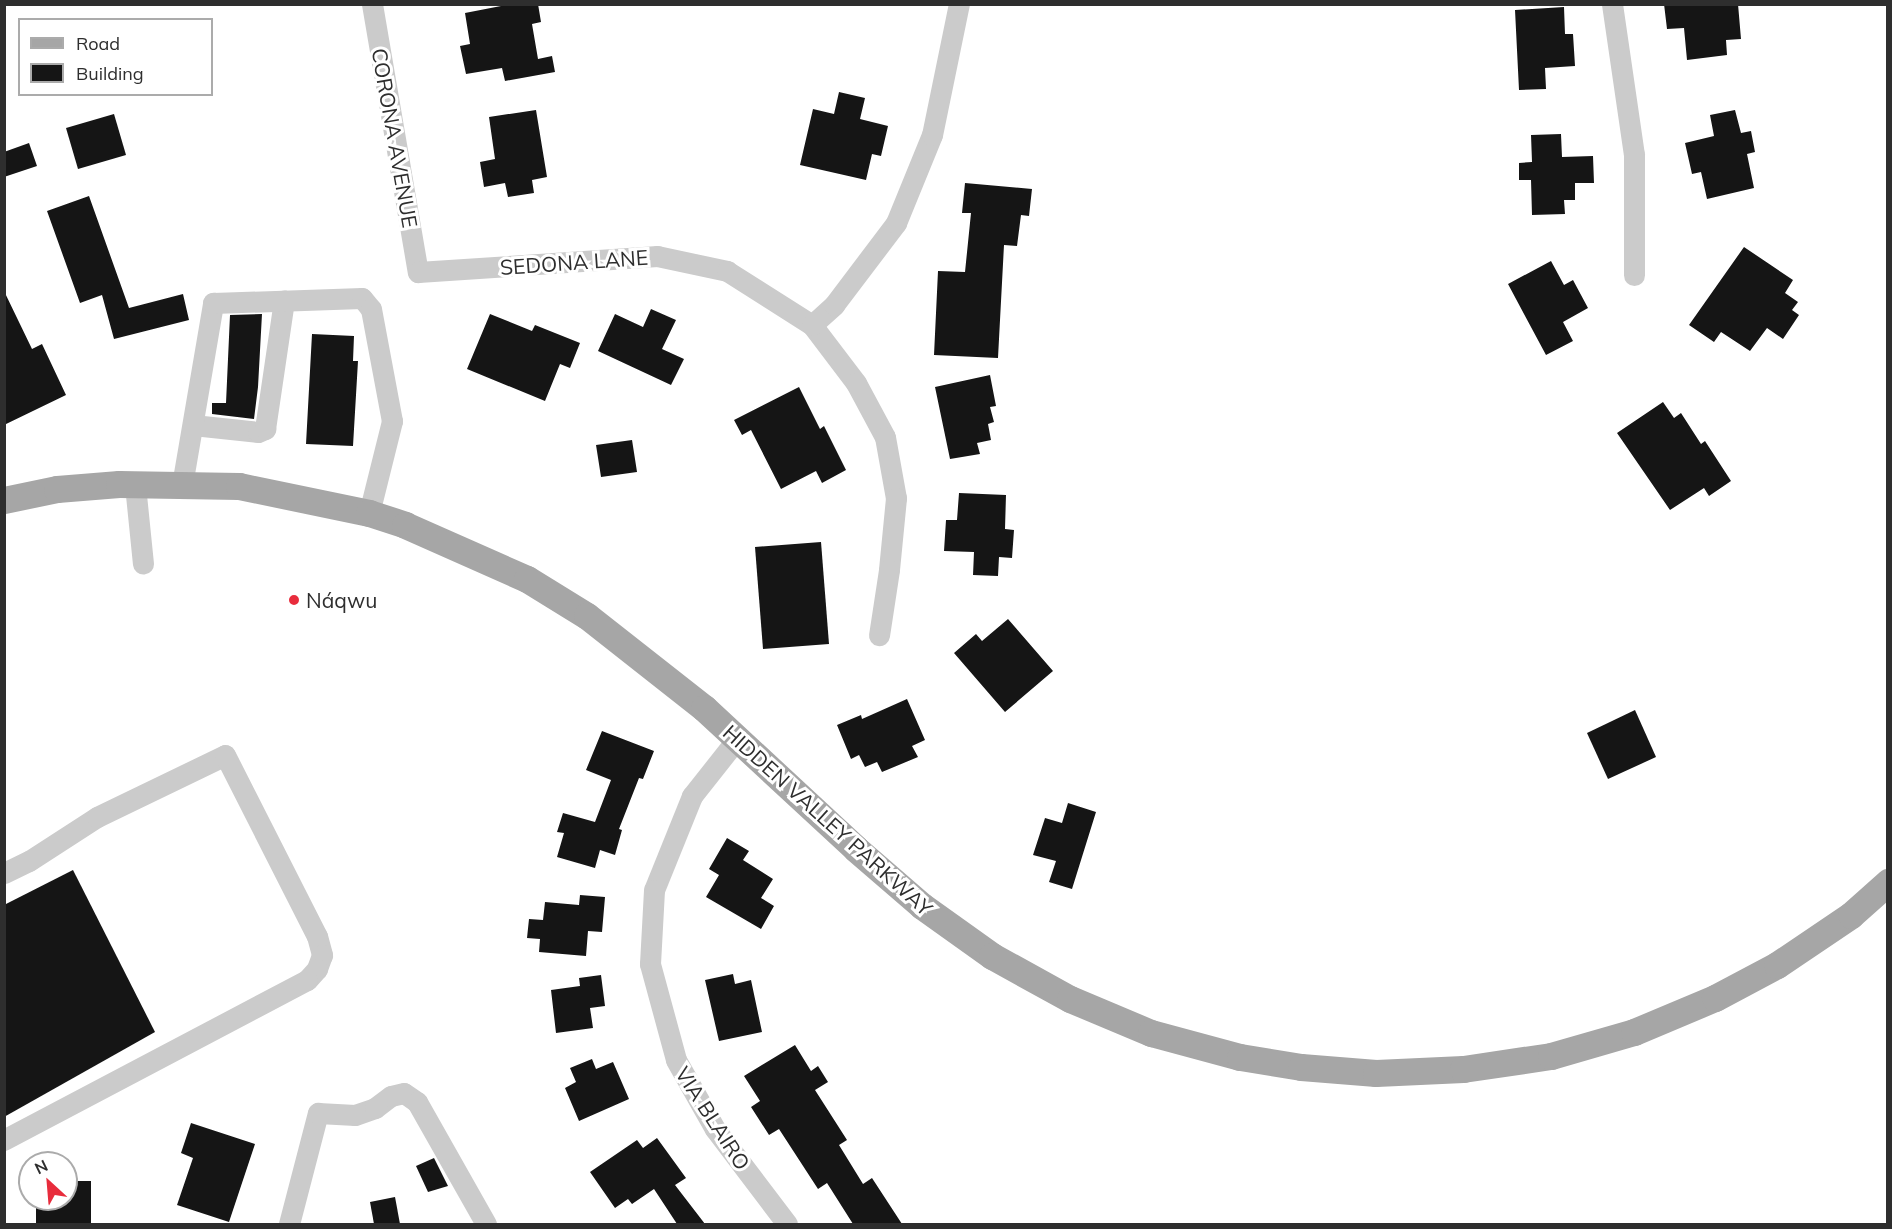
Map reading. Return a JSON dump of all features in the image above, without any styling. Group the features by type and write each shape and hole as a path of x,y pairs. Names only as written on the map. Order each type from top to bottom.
{"main road":[{"name":"HIDDEN VALLEY PARKWAY","path":"5,499 57,489 135,485 239,486 369,513 405,525 527,579 587,616 704,708 856,849 922,906 992,956 1070,999 1151,1033 1240,1057 1301,1067 1376,1073 1463,1069 1551,1056 1634,1032 1715,998 1777,965 1851,915 1887,882"}],"street":[{"name":"CORONA AVENUE","path":"372,4 418,272"},
{"path":"812,325 834,306 896,223 932,135 959,4"},
{"path":"1612,4 1634,154 1634,275"},
{"name":"SEDONA LANE","path":"418,272 657,256 727,271 812,325 856,383 885,437 896,498 889,570 879,635"},
{"path":"182,485 213,303 362,298 371,309 392,421 369,513"},
{"path":"193,425 258,432 265,429 284,300"},
{"path":"135,485 143,564"},
{"name":"VIA BLAIRO","path":"737,739 692,796 654,890 650,964 676,1060 715,1129 787,1224"},
{"path":"4,873 29,861 97,817 225,755 317,936 322,955 316,969 307,980 4,1140"},
{"path":"289,1224 318,1113 355,1115 375,1108 391,1096 404,1093 417,1102 486,1224"}],"building":[{"path":"511,4 538,4 541,22 532,24 538,59 552,56 555,72 505,81 502,68 466,74 460,46 470,44 465,13"},
{"path":"1664,4 1738,4 1741,39 1726,40 1727,55 1687,60 1684,28 1667,29"},
{"path":"1564,7 1565,34 1573,34 1575,66 1545,68 1546,89 1519,90 1515,10"},
{"path":"839,92 865,98 860,119 888,126 881,156 872,154 866,180 800,165 813,109 834,114"},
{"path":"536,110 547,177 532,180 534,193 508,197 505,183 484,187 480,162 495,159 489,117"},
{"path":"1735,110 1741,133 1751,131 1755,152 1747,154 1754,188 1707,199 1701,172 1692,174 1685,143 1714,136 1710,115"},
{"path":"114,114 126,155 78,169 66,128"},
{"path":"1561,134 1562,157 1593,156 1594,183 1575,183 1575,200 1564,200 1565,214 1532,215 1531,180 1519,180 1519,163 1532,162 1531,135"},
{"path":"29,143 37,166 4,177 4,152"},
{"path":"965,183 1032,189 1029,216 1021,215 1017,246 1004,245 998,358 934,355 938,271 965,272 971,213 962,213"},
{"path":"89,196 129,308 183,294 189,320 114,339 102,295 80,303 47,211"},
{"path":"1744,247 1793,280 1785,293 1798,302 1792,310 1799,315 1783,339 1767,328 1750,351 1721,332 1714,342 1689,325"},
{"path":"1551,261 1564,285 1573,280 1588,308 1563,322 1573,341 1546,355 1508,284"},
{"path":"4,291 32,349 42,344 66,395 4,425"},
{"path":"651,309 676,320 662,349 684,359 671,385 598,351 615,314 643,327"},
{"path":"262,314 254,419 212,414 212,403 226,403 230,315"},
{"path":"490,314 532,331 535,325 580,343 570,368 560,364 545,401 467,369"},
{"path":"312,334 354,336 353,361 358,361 353,446 306,444"},
{"path":"990,375 996,406 990,407 994,422 988,424 991,440 977,443 980,454 950,459 935,387"},
{"path":"799,387 820,429 824,426 846,470 822,483 816,471 781,489 751,430 742,435 734,420"},
{"path":"1663,402 1674,418 1681,413 1701,444 1705,441 1731,481 1709,496 1704,488 1670,510 1617,433"},
{"path":"632,440 637,472 601,477 596,445"},
{"path":"959,493 1006,495 1005,529 1014,530 1012,558 999,557 998,576 973,575 974,552 944,551 946,520 957,520"},
{"path":"821,542 829,644 763,649 755,547"},
{"path":"1008,619 1053,671 1005,712 954,653 976,634 982,641"},
{"path":"907,699 925,740 912,746 918,757 882,772 877,762 865,767 859,755 851,759 837,725 861,715 862,719"},
{"path":"1635,710 1656,757 1608,779 1587,733"},
{"path":"602,731 654,751 643,779 639,778 619,829 622,830 615,855 600,850 595,868 557,857 564,833 557,832 563,813 595,822 611,780 586,770"},
{"path":"1068,803 1096,812 1072,889 1049,882 1056,861 1033,855 1045,818 1062,823"},
{"path":"727,838 749,851 743,860 773,879 761,898 774,906 761,929 706,897 719,875 709,869"},
{"path":"73,870 155,1032 4,1117 4,905"},
{"path":"580,895 605,897 602,932 588,931 586,956 539,952 540,939 527,938 529,919 543,920 545,902 579,905"},
{"path":"733,974 735,984 751,980 762,1032 719,1041 705,980"},
{"path":"601,975 605,1006 590,1008 593,1028 556,1033 551,990 580,986 579,978"},
{"path":"795,1045 811,1071 818,1066 828,1082 815,1090 847,1140 839,1145 863,1184 872,1178 902,1224 853,1224 827,1183 818,1189 779,1129 769,1135 751,1107 760,1101 744,1076"},
{"path":"592,1059 596,1069 613,1062 629,1099 579,1121 565,1088 576,1082 570,1068"},
{"path":"191,1123 255,1144 229,1222 177,1205 193,1158 181,1153"},
{"path":"657,1138 686,1178 675,1185 705,1224 677,1224 654,1189 632,1204 628,1199 615,1208 590,1172 637,1140 643,1148"},
{"path":"434,1158 448,1186 428,1192 416,1166"},
{"path":"78,1181 91,1181 91,1224 36,1224 36,1211 78,1211"},
{"path":"395,1197 400,1224 374,1224 370,1202"}],"place":[{"name":"Náqwu","path":"294,600"}]}
